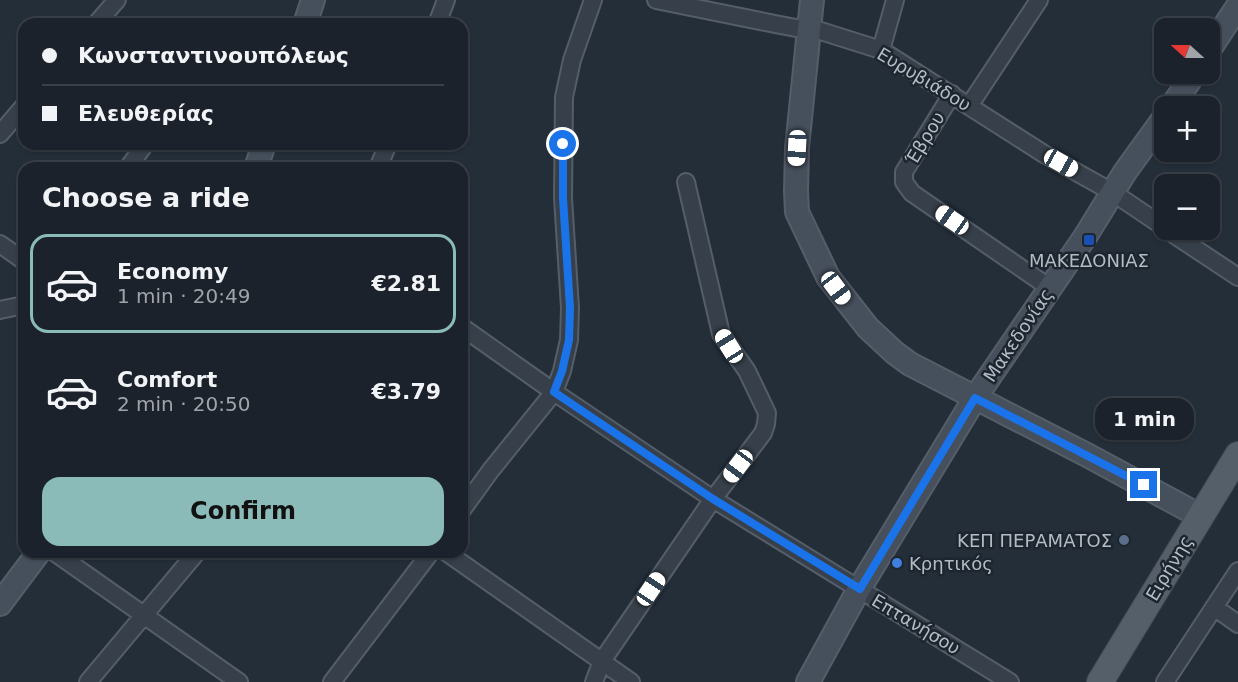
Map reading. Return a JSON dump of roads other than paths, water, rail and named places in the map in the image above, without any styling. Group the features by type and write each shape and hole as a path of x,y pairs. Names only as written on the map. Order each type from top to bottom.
{"main road":[{"name":"Ειρήνης","path":"1100,682 1238,455"}],"street":[{"path":"101,18 117,0"},
{"path":"307,18 313,0"},
{"path":"439,18 446,0"},
{"path":"468,502 554,392 562,371 569,340 570,308 563,198 564,96 572,60 593,0"},
{"name":"Ευρυβιάδου","path":"656,0 796,28 808,27 881,50 1044,154 1112,192 1154,220"},
{"path":"812,0 797,148 797,212 828,277 868,328 910,364 1200,516"},
{"path":"881,50 896,0"},
{"path":"969,106 1039,0"},
{"path":"1220,33 1238,6"},
{"name":"Έβρου","path":"952,94 904,172 904,182 912,193 1050,288"},
{"path":"0,134 18,113"},
{"name":"Μακεδονίας","path":"808,682 860,589 975,398 1154,132"},
{"path":"594,682 602,661 713,499 763,432 766,424 766,413 747,371 721,334 686,182"},
{"name":"Ευρυβιάδου","path":"1184,240 1238,277"},
{"path":"0,244 18,257"},
{"path":"0,309 18,306"},
{"name":"Επτανήσου","path":"468,331 713,499 1010,682"},
{"path":"0,603 34,558"},
{"path":"62,558 239,682"},
{"path":"88,682 192,558"},
{"path":"332,682 426,558"},
{"path":"455,558 631,682"},
{"path":"1165,682 1238,572"},
{"path":"1214,607 1238,624"}],"place":[{"name":"ΜΑΚΕΔΟΝΙΑΣ","path":"1089,240"},
{"name":"ΚΕΠ ΠΕΡΑΜΑΤΟΣ","path":"1124,540"},
{"name":"Κρητικός","path":"897,563"}]}
